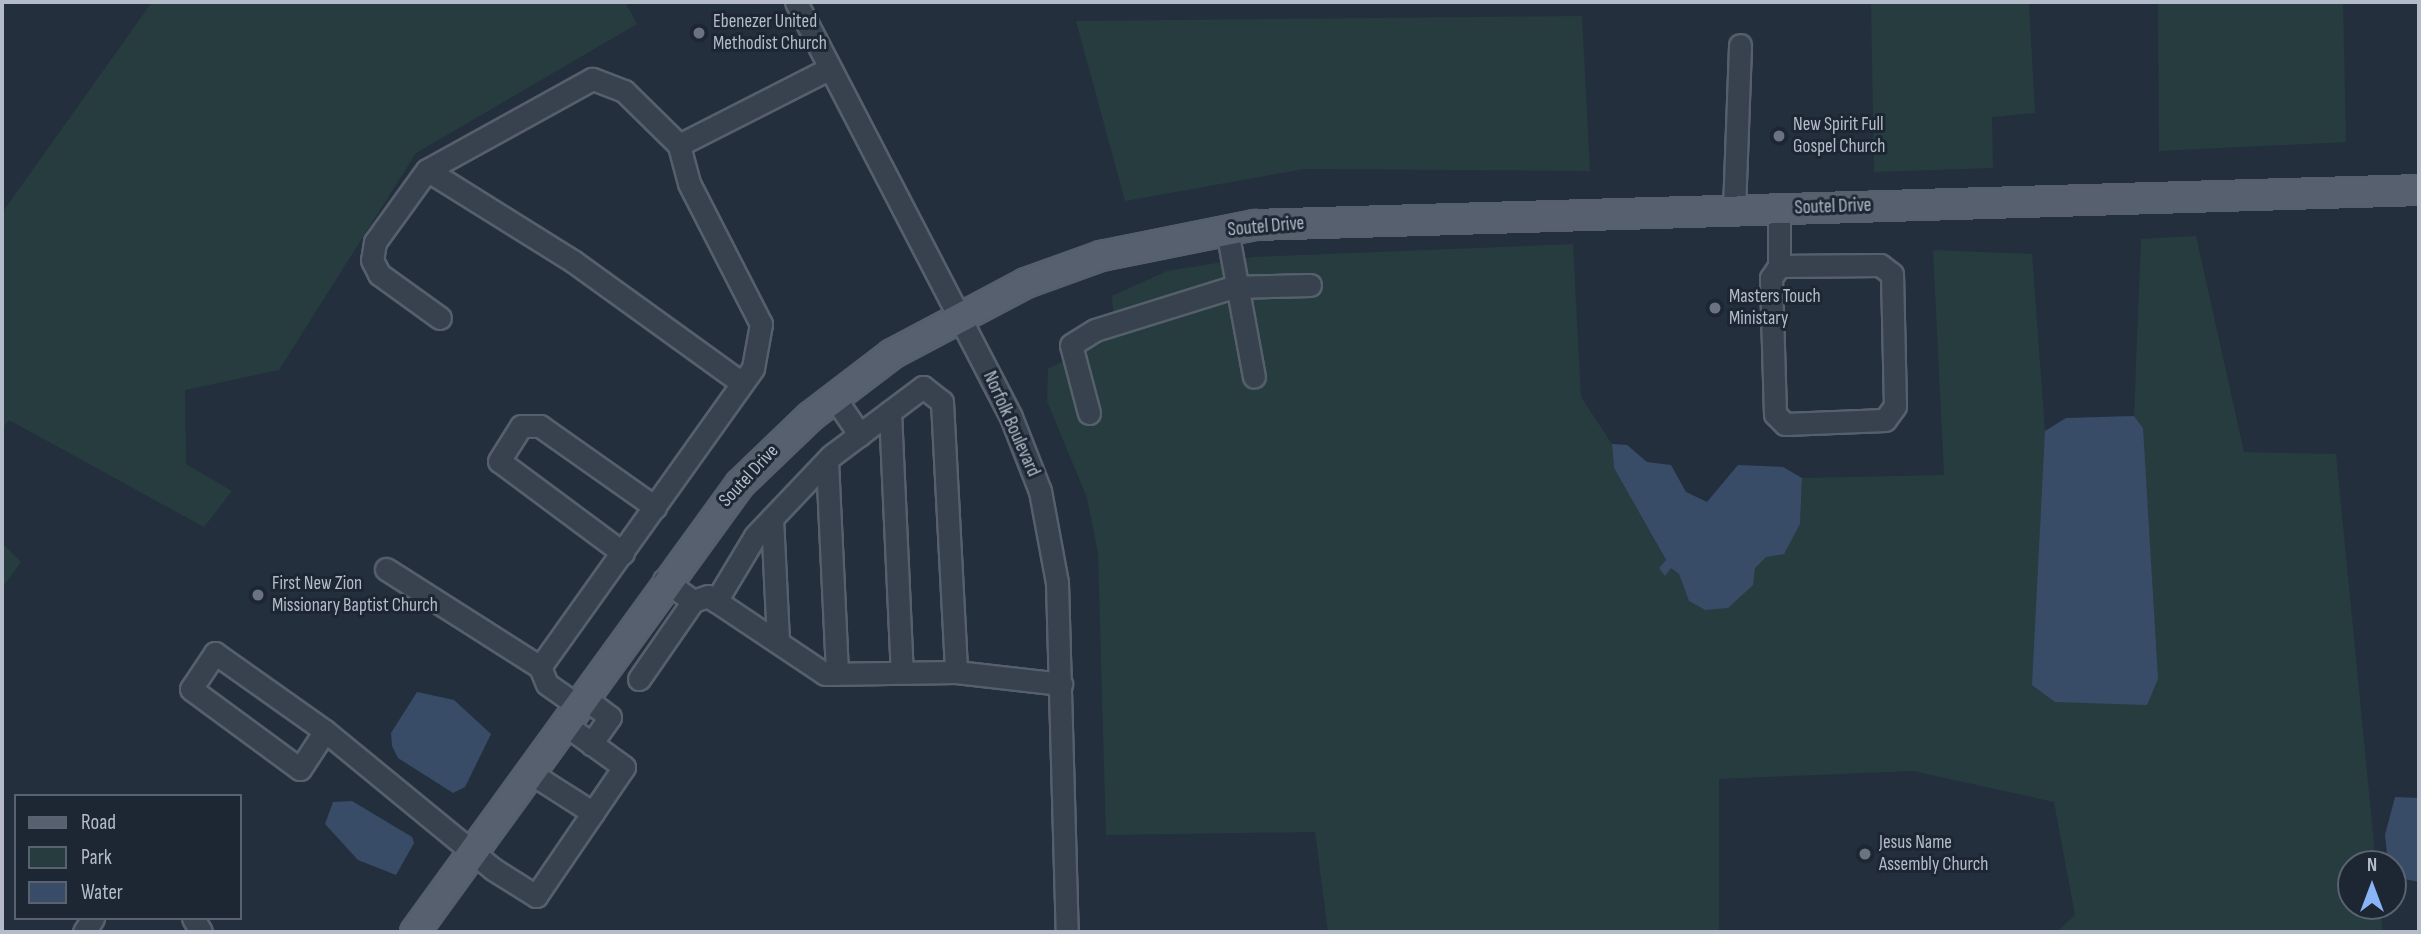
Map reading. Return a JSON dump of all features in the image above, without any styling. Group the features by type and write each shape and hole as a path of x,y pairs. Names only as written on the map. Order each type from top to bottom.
{"main road":[{"name":"Soutel Drive","path":"415,932 664,580 740,484 834,397 892,354 960,317 1101,256 1227,230 1779,208 2419,190"}],"street":[{"name":"Norfolk Boulevard","path":"796,2 960,317 1040,491 1057,583 1067,932"},
{"path":"1734,210 1740,45"},
{"path":"679,145 830,68"},
{"path":"440,318 379,274 372,260 375,242 427,170 592,79 624,91 679,145 689,183 761,324 753,368 540,667"},
{"path":"427,170 574,262 742,383"},
{"path":"1779,208 1779,267 1771,278 1775,414 1784,424 1885,419 1895,406 1892,274 1880,265 1779,267"},
{"path":"1227,230 1233,287 1254,377"},
{"path":"1089,413 1071,345 1095,330 1233,287 1310,285"},
{"path":"716,601 772,518 827,461 923,387 942,402 951,484 956,672"},
{"path":"834,397 860,435"},
{"path":"890,412 902,672"},
{"path":"623,553 499,461 521,426 540,426 655,507"},
{"path":"827,461 837,674"},
{"path":"772,518 778,642"},
{"path":"326,732 300,769 191,690 215,653 326,732 473,852 536,896 624,767 591,744 573,708 547,684 540,667 386,569"},
{"path":"664,580 693,601"},
{"path":"639,679 693,601 708,596 825,674 956,672 1061,684"},
{"path":"573,708 610,717 591,744"},
{"path":"529,772 593,813"}],"green space":[{"path":"152,2 625,2 637,24 416,153 279,370 185,390 186,464 232,491 204,527 9,420 2,429 2,213"},
{"path":"2343,2 2346,142 2159,151 2158,3"},
{"path":"1871,4 2029,4 2035,113 1992,117 1993,168 1874,172"},
{"path":"1582,16 1590,171 1304,169 1125,201 1076,21"},
{"path":"2196,236 2244,452 2336,454 2375,850 2337,850 2337,920 2382,920 2383,932 2057,932 2075,915 2054,802 1913,771 1719,779 1719,932 1328,932 1315,832 1106,835 1098,553 1087,498 1047,401 1048,369 1115,334 1112,296 1167,271 1254,257 1573,244 1581,397 1612,444 1614,468 1666,561 1659,568 1665,575 1671,567 1679,574 1689,601 1705,610 1766,556 1784,553 1800,524 1802,478 1944,475 1933,250 2032,254 2045,431 2143,428 2134,416 2141,239"},
{"path":"2,543 21,562 2,588"}],"water":[{"path":"2134,416 2143,428 2158,679 2147,705 2055,702 2032,685 2045,431 2066,418"},
{"path":"1612,444 1627,445 1647,462 1671,465 1686,492 1707,502 1738,465 1783,467 1802,478 1800,524 1784,554 1766,557 1755,568 1753,585 1728,608 1705,610 1689,601 1679,574 1671,568 1665,576 1659,568 1666,560 1614,468"},
{"path":"417,692 454,700 491,734 465,787 453,793 398,758 392,746 391,733"},
{"path":"2395,797 2419,798 2419,882 2407,879 2407,850 2387,850 2385,835"},
{"path":"352,801 412,837 414,843 396,875 358,860 325,824 333,802"}],"place":[{"name":"Ebenezer United Methodist Church","path":"699,33"},
{"name":"New Spirit Full Gospel Church","path":"1779,136"},
{"name":"Masters Touch Ministary","path":"1715,308"},
{"name":"First New Zion Missionary Baptist Church","path":"258,595"},
{"name":"Jesus Name Assembly Church","path":"1865,854"}]}
